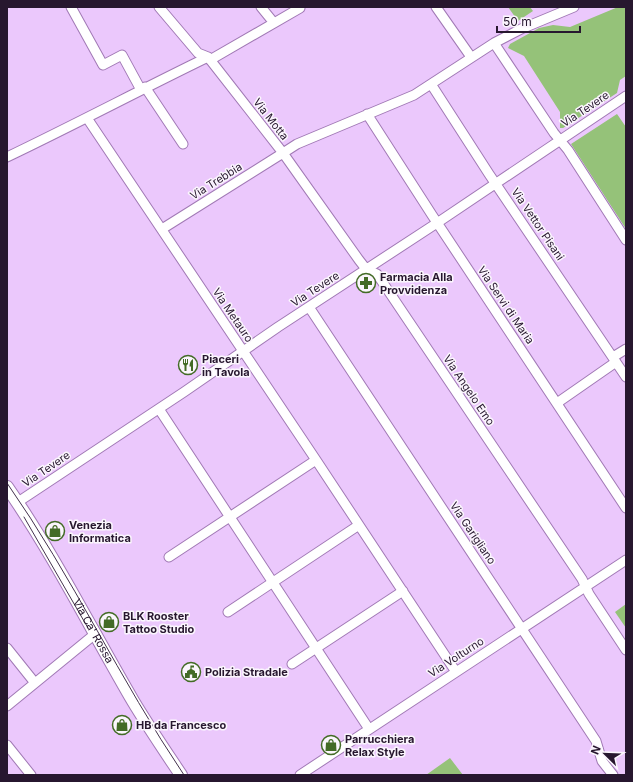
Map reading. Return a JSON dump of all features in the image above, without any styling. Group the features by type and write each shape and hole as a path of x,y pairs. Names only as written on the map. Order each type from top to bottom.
{"street":[{"path":"70,7 103,65 122,55 143,88 183,144"},
{"name":"Via Motta","path":"159,7 198,53 209,59 282,152 297,144 414,95 471,56 494,43 521,29 574,7"},
{"path":"261,7 274,23"},
{"path":"436,7 471,56"},
{"path":"7,157 87,118 143,88 209,59 300,8"},
{"path":"494,43 560,141 567,148 626,240"},
{"name":"Via Vettor Pisani","path":"431,84 496,184 626,377"},
{"name":"Via Tevere","path":"18,502 366,269 437,224 626,96"},
{"name":"Via Servi di Maria","path":"367,114 437,224 626,508"},
{"name":"Via Metauro","path":"87,118 456,672"},
{"name":"Via Trebbia","path":"162,229 282,152"},
{"name":"Via Angelo Emo","path":"282,152 366,269 377,274 577,573 626,650"},
{"name":"Via Garigliano","path":"309,307 596,741 602,761 613,775"},
{"path":"557,403 614,360 626,349"},
{"path":"159,409 369,729"},
{"path":"169,557 316,460"},
{"name":"Via Ca' Rossa","path":"7,486 46,548 134,702 181,775"},
{"path":"228,612 359,525"},
{"name":"Via Volturno","path":"300,775 626,560"},
{"path":"292,664 403,591"},
{"path":"7,706 95,634"},
{"path":"7,648 35,683"},
{"path":"7,745 31,775"}],"green space":[{"path":"508,7 530,7 533,11 518,21"},
{"path":"618,7 626,7 626,76 620,80 617,93 563,128 560,128 560,112 524,56 508,48 510,44 539,28 553,25 570,27"},
{"path":"617,114 626,127 626,229 571,144"},
{"path":"626,604 626,628 615,612"},
{"path":"450,758 463,775 426,775"}],"tram line":[{"path":"7,483 53,554 138,702 184,775"},
{"path":"24,517 88,628"}],"place":[{"name":"Farmacia Alla Provvidenza","path":"366,283"},
{"name":"Piaceri in Tavola","path":"188,365"},
{"name":"Venezia Informatica","path":"55,531"},
{"name":"BLK Rooster Tattoo Studio","path":"109,622"},
{"name":"Polizia Stradale","path":"191,672"},
{"name":"HB da Francesco","path":"122,725"},
{"name":"Parrucchiera Relax Style","path":"331,745"}]}
